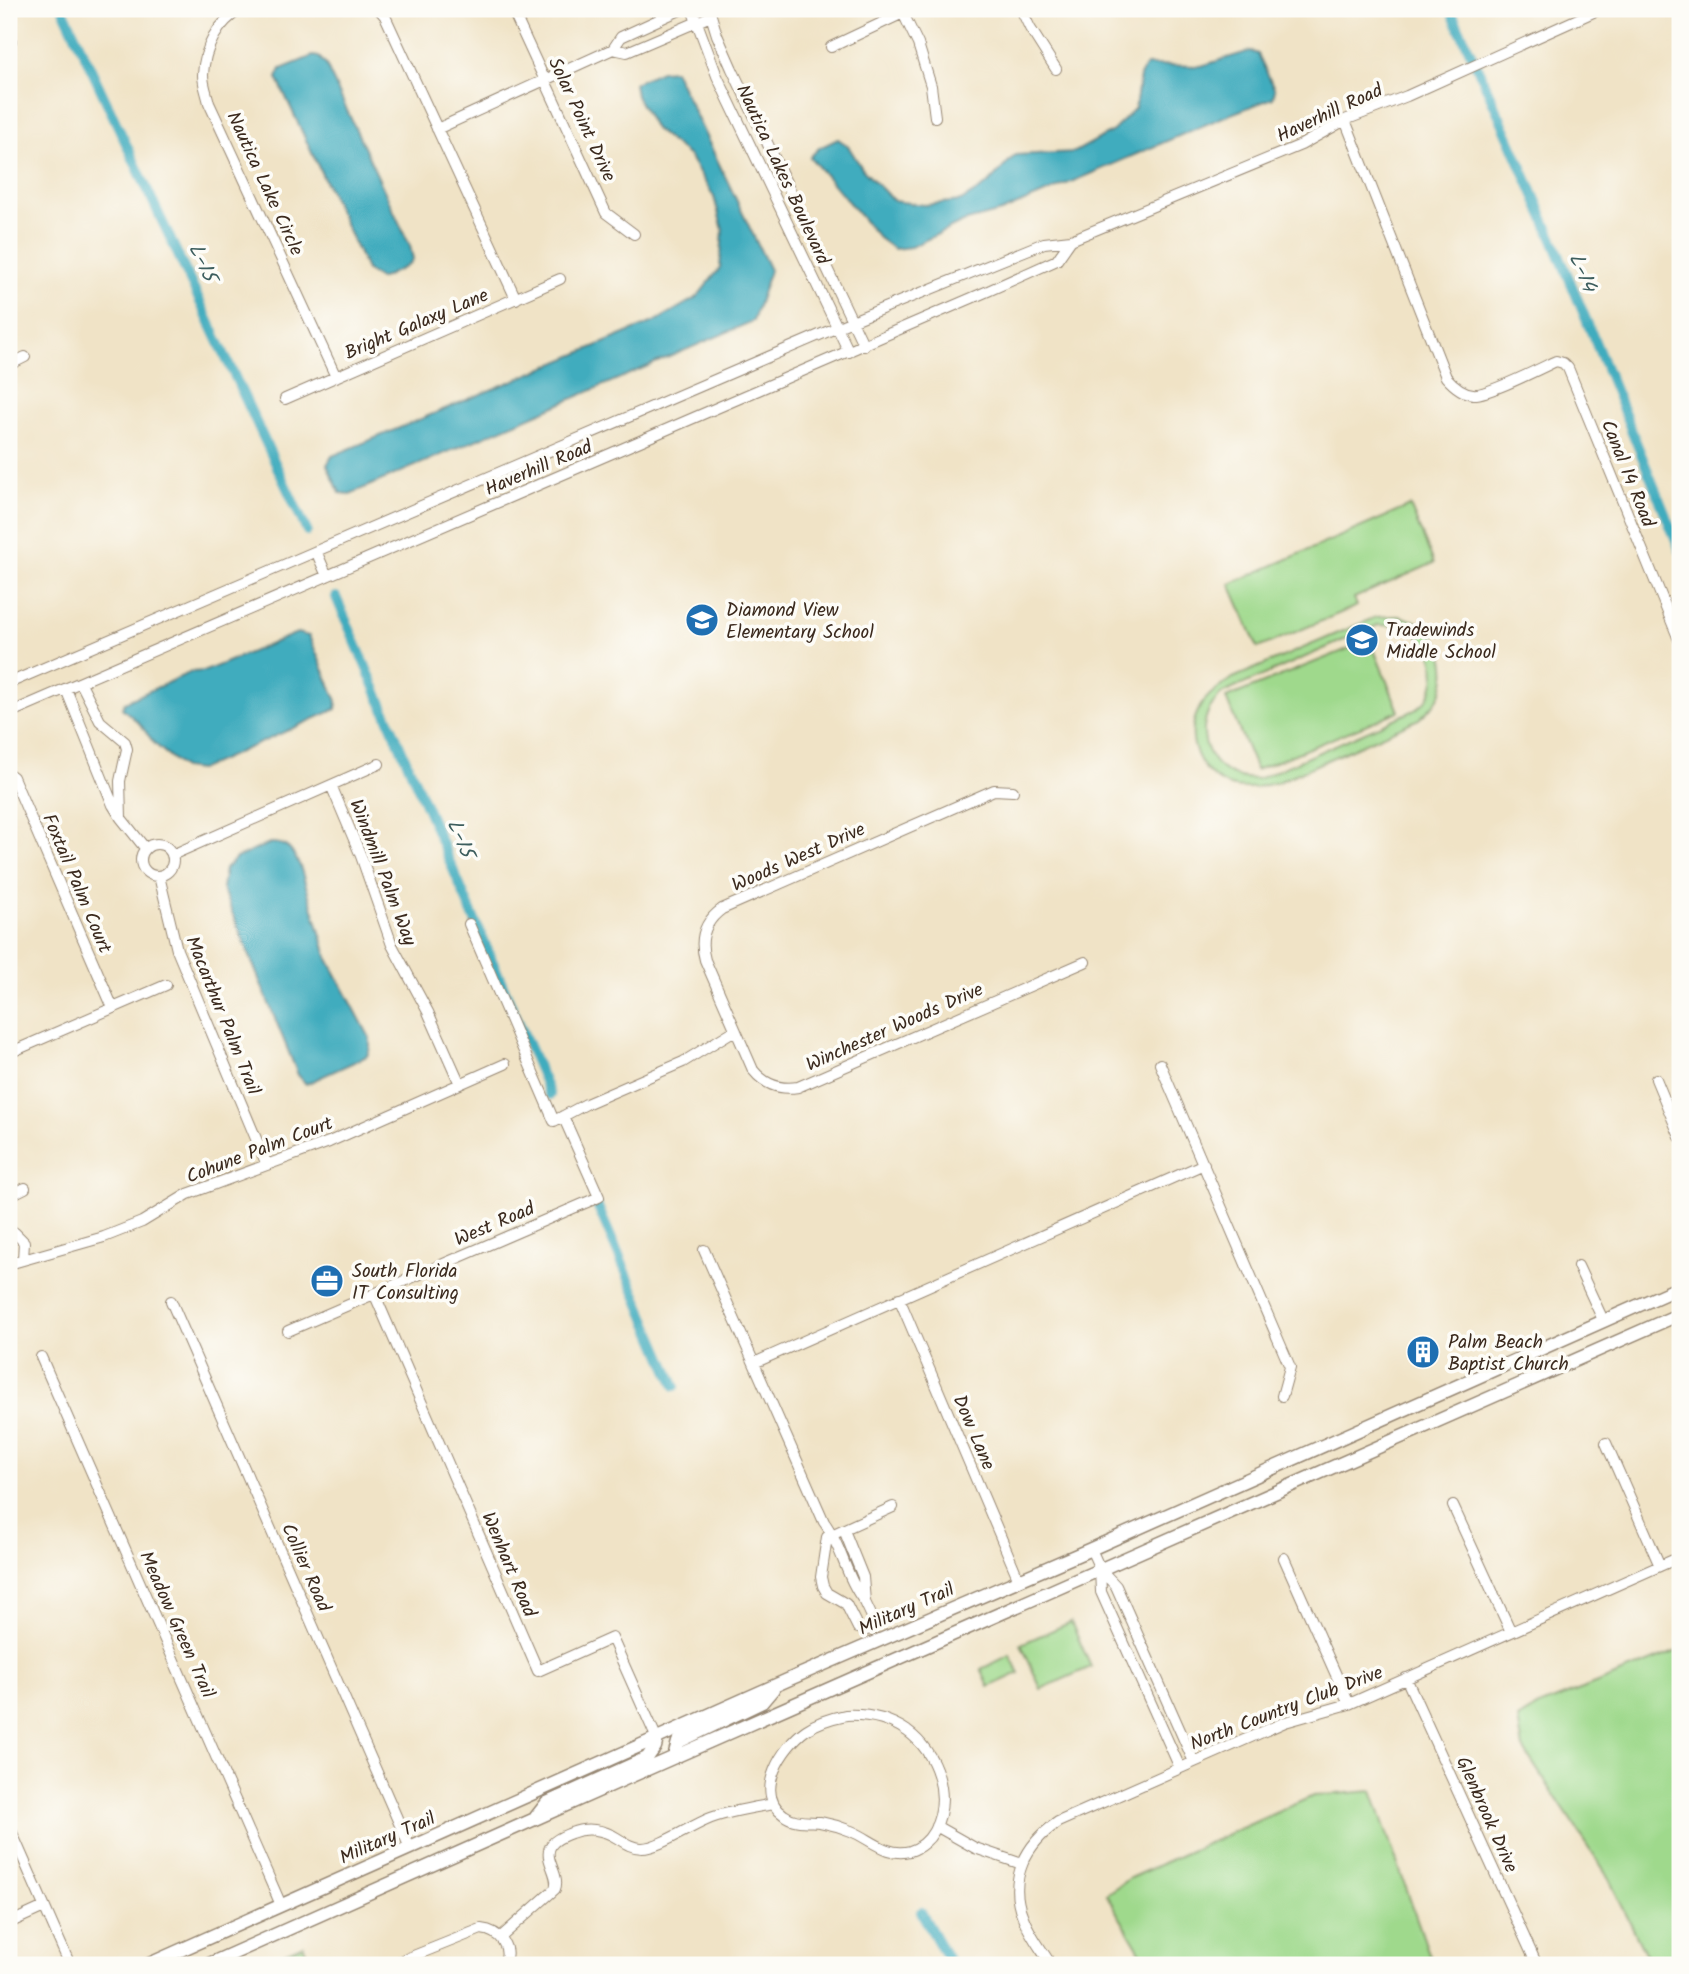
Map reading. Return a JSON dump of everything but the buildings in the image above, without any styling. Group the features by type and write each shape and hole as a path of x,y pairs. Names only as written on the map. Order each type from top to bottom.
{"main road":[{"name":"Military Trail","path":"147,1965 1680,1286"},
{"path":"207,1965 1680,1314"},
{"path":"674,1757 678,1741 762,1702 775,1686"},
{"path":"534,1820 547,1803 647,1758 657,1739"}],"street":[{"name":"Nautica Lake Circle","path":"241,9 218,28 206,51 203,77 209,103 336,377"},
{"path":"379,9 386,16 516,299"},
{"name":"Solar Point Drive","path":"512,9 606,213 634,234"},
{"path":"612,50 621,37 682,9"},
{"name":"Nautica Lakes Boulevard","path":"692,9 717,76 849,352"},
{"path":"1021,9 1030,29 1056,69"},
{"name":"Haverhill Road","path":"9,683 852,321 1044,243 1071,240 1301,145 1345,120 1452,76 1600,9"},
{"path":"831,47 902,11 918,44 931,86 935,117"},
{"path":"438,129 612,50 627,52 696,22 710,12"},
{"name":"Nautica Lakes Boulevard","path":"710,12 732,69 864,346"},
{"name":"Canal 14 Road","path":"1345,120 1446,377 1465,392 1480,394 1556,361 1568,368 1680,642"},
{"name":"Haverhill Road","path":"9,713 864,346 1057,260 1071,240"},
{"name":"Bright Galaxy Lane","path":"285,399 560,279"},
{"path":"9,365 25,357"},
{"path":"316,551 327,576"},
{"path":"81,682 100,721 125,742 127,749 120,781 121,818"},
{"path":"66,689 113,805 145,848"},
{"path":"172,855 379,764"},
{"name":"Foxtail Palm Court","path":"9,774 19,790 113,1008"},
{"name":"Windmill Palm Way","path":"331,786 361,856 392,945 428,1012 460,1084"},
{"name":"Woods West Drive","path":"735,1030 703,953 704,931 716,913 994,790 1013,791"},
{"path":"155,844 160,844 172,855 170,868 159,876 148,873 141,864 145,848 155,844"},
{"name":"Macarthur Palm Trail","path":"159,876 177,950 267,1165"},
{"path":"469,924 558,1119 682,1062 735,1030"},
{"name":"Winchester Woods Drive","path":"735,1030 758,1076 777,1087 798,1087 1085,962"},
{"path":"9,1053 166,985"},
{"path":"1160,1063 1290,1367 1282,1396"},
{"name":"Cohune Palm Court","path":"9,1264 104,1237 142,1222 188,1194 329,1142 505,1064"},
{"path":"1656,1079 1680,1138"},
{"name":"West Road","path":"288,1331 598,1197 558,1119"},
{"path":"754,1363 1204,1164"},
{"path":"9,1196 25,1188"},
{"path":"9,1229 24,1242 23,1260"},
{"path":"704,1250 824,1522 838,1532 855,1556 863,1577 865,1602"},
{"path":"1578,1266 1603,1320"},
{"name":"Wenhart Road","path":"374,1293 538,1671 612,1638 657,1739"},
{"name":"Dow Lane","path":"899,1298 1019,1580"},
{"name":"Collier Road","path":"171,1301 410,1848"},
{"name":"Meadow Green Trail","path":"41,1357 281,1905"},
{"path":"1606,1443 1660,1566"},
{"path":"1453,1506 1511,1632"},
{"path":"867,1630 858,1628 846,1604 827,1593 823,1586 821,1577 827,1537 894,1507"},
{"path":"838,1532 844,1560 858,1594 873,1619 867,1630"},
{"path":"1091,1549 1100,1569 1116,1586 1194,1762"},
{"path":"824,1561 844,1560 855,1556"},
{"name":"North Country Club Drive","path":"1051,1965 1021,1914 1017,1882 1022,1864 1035,1840 1058,1822 1286,1722 1349,1704 1680,1557"},
{"path":"1284,1558 1349,1704"},
{"path":"1100,1569 1101,1592 1180,1768"},
{"path":"867,1630 873,1643"},
{"name":"Glenbrook Drive","path":"1406,1678 1537,1965"},
{"path":"846,1715 867,1716 894,1724 917,1740 926,1751 939,1778 941,1810 936,1826 921,1846 896,1852 882,1848 838,1826 790,1819 774,1804 770,1789 773,1775 782,1756 795,1739 818,1723 846,1715"},
{"path":"501,1937 555,1889 558,1883 549,1855 550,1848 560,1838 575,1831 593,1829 608,1833 635,1847 650,1847 710,1818 774,1804"},
{"path":"9,1826 70,1965"},
{"path":"936,1826 975,1848 1022,1864"},
{"path":"9,1923 44,1908"},
{"path":"391,1965 481,1929 501,1937 506,1945 507,1959 504,1965"},
{"path":"725,1965 761,1965"}],"green space":[{"path":"1410,506 1434,563 1354,598 1357,606 1258,648 1230,584"},
{"path":"1399,616 1415,621 1434,636 1440,646 1444,658 1445,681 1435,703 1419,719 1272,784 1242,788 1230,786 1210,774 1198,755 1193,733 1198,711 1208,696 1233,678 1376,617","holes":["1378,625 1398,626 1410,631 1430,652 1435,671 1432,690 1418,708 1258,779 1236,776 1227,772 1213,759 1205,741 1205,722 1209,710 1221,694"]},
{"path":"1370,640 1399,711 1256,770 1226,698"},
{"path":"1071,1622 1091,1667 1041,1689 1021,1644"},
{"path":"1680,1650 1680,1965 1651,1965 1606,1873 1523,1748 1518,1719 1537,1707"},
{"path":"1010,1655 1019,1673 989,1687 981,1669"},
{"path":"1372,1791 1433,1965 1148,1965 1106,1894 1130,1878 1313,1796"},
{"path":"303,1945 310,1960 298,1965 274,1965 271,1959"}],"water":[{"path":"1250,51 1258,54 1275,90 1273,98 1001,212 963,222 911,247 894,249 879,238 810,157 819,148 838,139 848,146 863,170 894,201 924,205 961,201 988,184 1015,155 1075,152 1113,131 1135,108 1140,76 1146,65 1201,66"},
{"path":"313,56 319,57 326,65 410,246 413,259 407,266 380,279 367,271 277,78 281,69"},
{"path":"674,70 770,270 753,321 350,494 340,493 327,465 332,456 656,321 697,297 720,268 723,230 714,197 689,156 655,129 636,96 634,83 661,71"},
{"path":"297,633 309,636 337,701 336,709 199,770 183,768 155,744 139,723 122,708 125,702 191,672 205,671"},
{"path":"271,843 282,844 295,856 328,959 370,1038 367,1056 306,1084 298,1075 222,888 225,869 236,858"}],"waterway":[{"name":"L-15","path":"63,9 307,531"},
{"name":"L-14","path":"1450,9 1540,210 1680,550"},
{"name":"L-15","path":"336,597 550,1095"},
{"name":"L-15","path":"598,1207 675,1386"},
{"name":"L-15","path":"921,1912 951,1965"}],"place":[{"name":"Diamond View Elementary School","path":"702,620"},
{"name":"Tradewinds Middle School","path":"1362,640"},
{"name":"South Florida IT Consulting","path":"327,1281"},
{"name":"Palm Beach Baptist Church","path":"1423,1352"}]}
